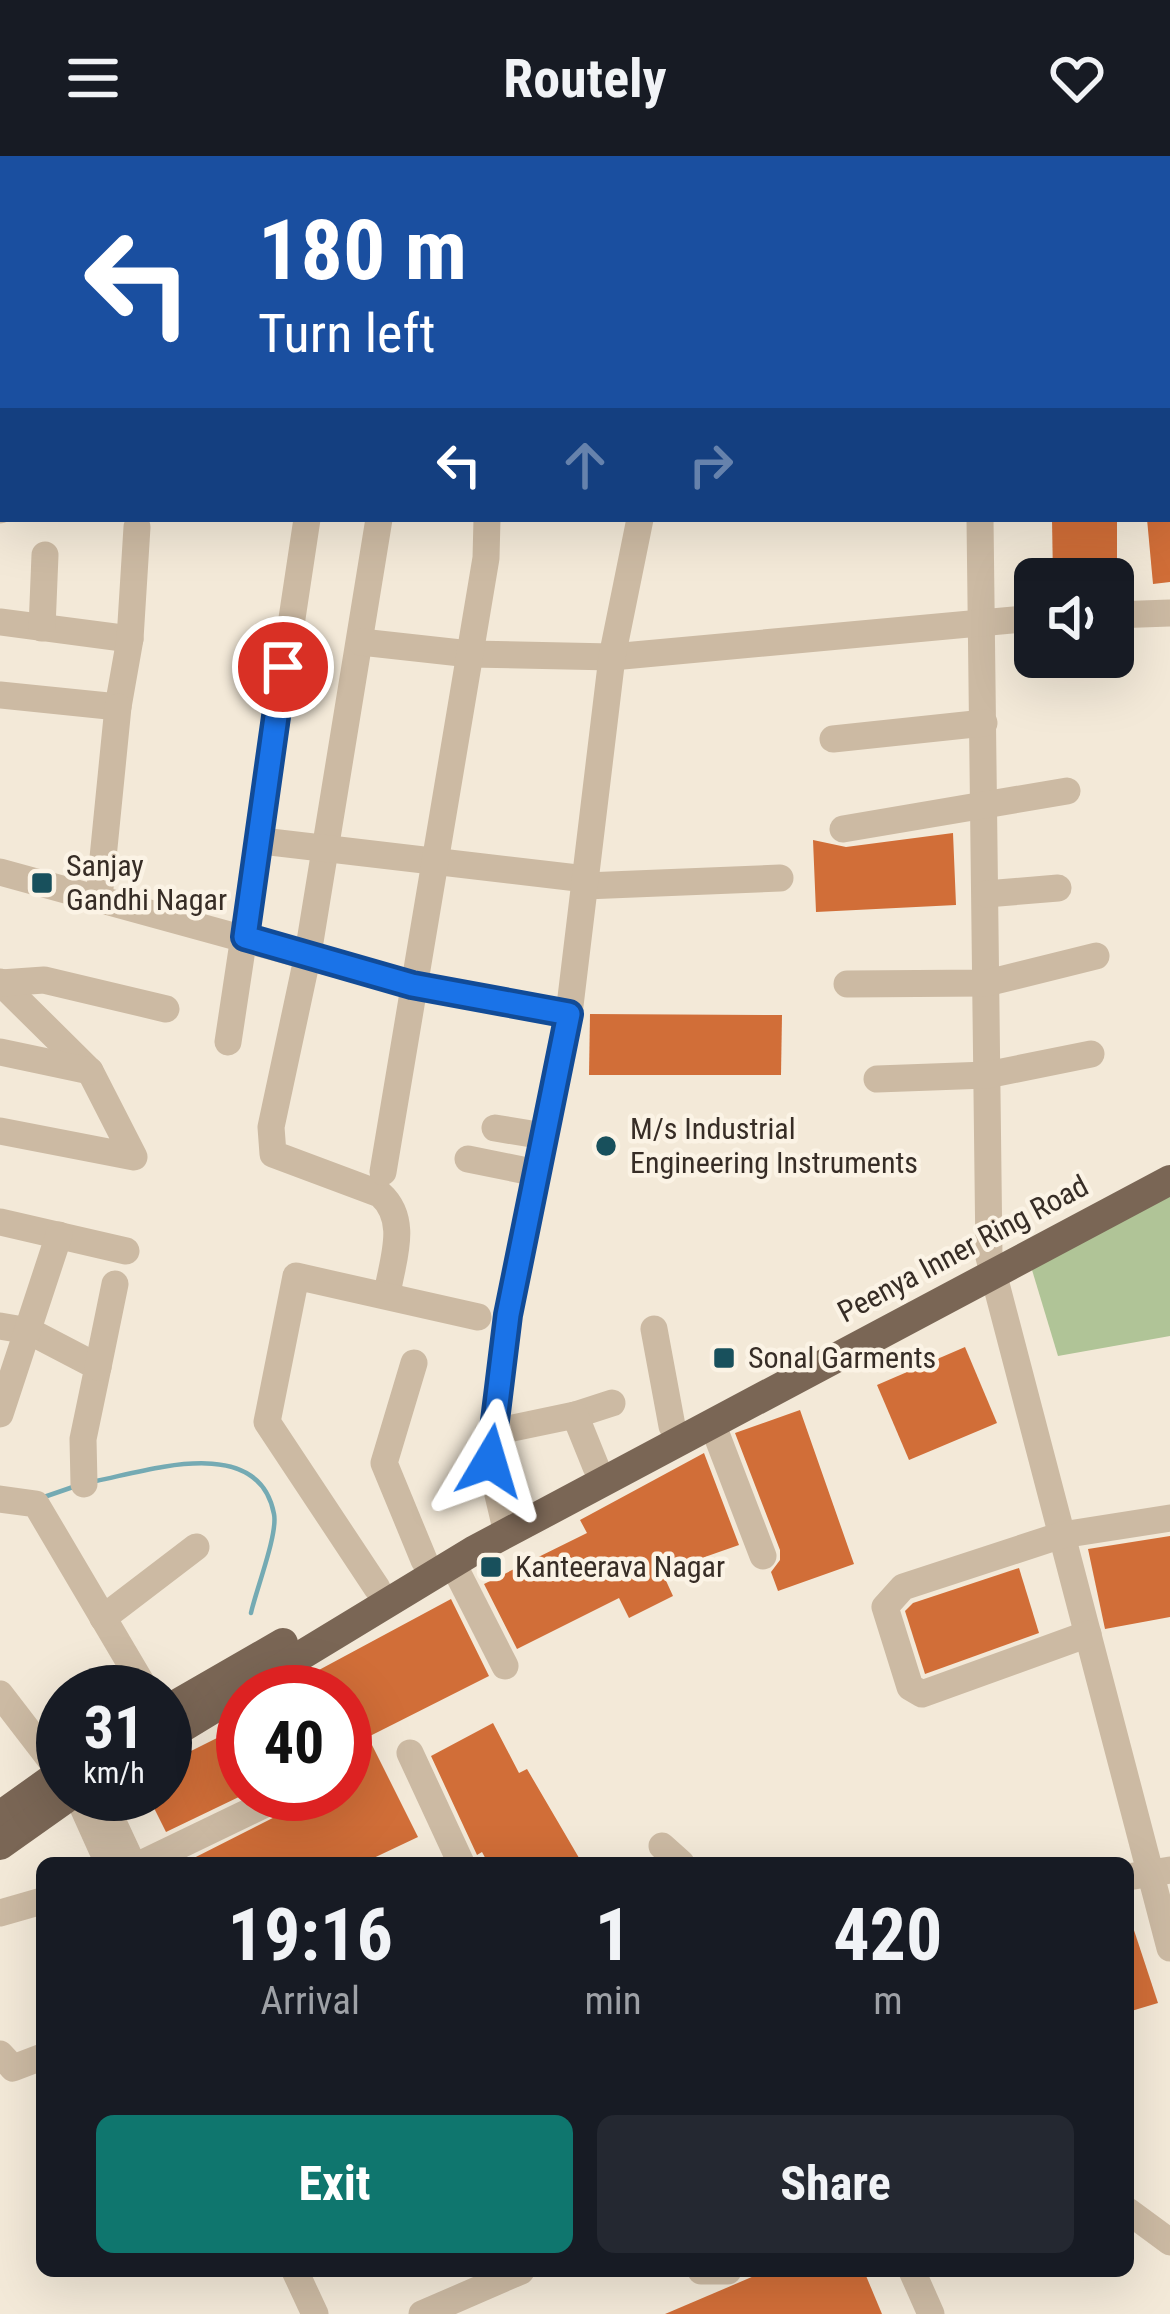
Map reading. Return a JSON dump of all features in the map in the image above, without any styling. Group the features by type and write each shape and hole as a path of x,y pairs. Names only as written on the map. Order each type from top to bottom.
{"main road":[{"name":"Peenya Inner Ring Road","path":"192,1721 439,1562 712,1424 1170,1164"},
{"name":"Peenya Inner Ring Road","path":"504,1526 596,1467 673,1426 1170,1180"},
{"name":"Peenya Inner Ring Road","path":"192,1695 377,1588 439,1562"},
{"path":"0,1816 36,1797"},
{"path":"0,1845 36,1811"}],"street":[{"path":"228,1042 262,842 307,522"},
{"path":"379,522 308,954 271,1127 273,1154 380,1194 393,1205 399,1222 387,1294"},
{"path":"383,1172 412,985 437,866 488,522"},
{"path":"504,1526 490,1461 508,1315 569,1014 612,657 639,522"},
{"path":"980,522 985,808 974,865 986,894 990,1266 1170,1948"},
{"path":"99,898 118,707 130,639 137,527"},
{"path":"42,628 45,555"},
{"path":"1134,614 1170,613"},
{"path":"361,642 470,654 612,657 1014,619"},
{"path":"0,622 130,639"},
{"path":"0,695 118,707"},
{"path":"833,739 984,723"},
{"path":"843,829 1067,791"},
{"path":"262,842 585,883 780,878"},
{"path":"0,872 412,985 569,1014"},
{"path":"986,894 1058,888"},
{"path":"848,984 986,983 1096,956"},
{"path":"0,982 44,980 166,1010"},
{"path":"0,982 90,1071 134,1157 0,1131"},
{"path":"0,1052 90,1071"},
{"path":"877,1079 987,1076 1091,1054"},
{"path":"495,1128 544,1136"},
{"path":"468,1160 536,1174"},
{"path":"0,1222 126,1251"},
{"path":"0,1414 59,1235"},
{"path":"377,1588 267,1422 296,1276 478,1317"},
{"path":"84,1484 83,1439 116,1284"},
{"path":"0,1326 29,1331 98,1366"},
{"path":"654,1329 673,1426"},
{"path":"414,1363 383,1463 505,1666"},
{"path":"494,1432 612,1403"},
{"path":"575,1415 596,1467"},
{"path":"712,1424 764,1556"},
{"path":"0,1499 36,1504 131,1665"},
{"path":"1088,1634 922,1694 910,1687 885,1607 903,1587 1062,1535 1170,1518"},
{"path":"103,1618 196,1547"},
{"path":"0,1694 36,1741"},
{"path":"410,1753 458,1857"},
{"path":"87,1821 105,1857"},
{"path":"113,1821 129,1857"},
{"path":"155,1857 230,1821"},
{"path":"0,1913 36,1903"},
{"path":"0,2054 14,2068 36,2059"},
{"path":"1134,2215 1170,2242"},
{"path":"298,2277 315,2314"},
{"path":"317,2277 333,2314"},
{"path":"422,2314 506,2277"},
{"path":"918,2277 931,2314"}],"green space":[{"path":"1170,1193 1170,1336 1058,1356 1029,1260"}],"building":[{"path":"1052,522 1117,522 1117,558 1053,558"},
{"path":"1147,522 1170,522 1170,582 1153,584"},
{"path":"953,833 956,905 816,912 813,840 846,847"},
{"path":"590,1014 782,1015 781,1075 589,1075"},
{"path":"965,1347 997,1423 909,1460 877,1385"},
{"path":"800,1410 854,1564 778,1591 771,1572 780,1560 780,1550 735,1433"},
{"path":"704,1453 739,1545 662,1572 673,1596 629,1618 619,1598 517,1649 484,1584 587,1533 580,1520"},
{"path":"1170,1536 1170,1617 1105,1629 1088,1549"},
{"path":"1019,1568 1039,1633 925,1674 905,1611 913,1603"},
{"path":"451,1599 489,1676 372,1735 372,1665 328,1665"},
{"path":"493,1723 519,1773 527,1769 578,1857 477,1855 431,1756"},
{"path":"216,1738 216,1808 192,1820 192,1750"},
{"path":"372,1745 418,1837 376,1857 196,1857 267,1821 372,1821"},
{"path":"160,1821 189,1821 166,1832"},
{"path":"1134,1930 1158,2003 1134,2010"},
{"path":"752,2277 867,2277 882,2314 665,2314"}],"waterway":[{"path":"96,1481 198,1463 247,1473 264,1489 274,1514 270,1548 251,1613"},
{"path":"44,1497 73,1487"}],"place":[{"name":"Sanjay Gandhi Nagar","path":"42,883"},
{"name":"M/s Industrial Engineering Instruments","path":"606,1146"},
{"name":"Sonal Garments","path":"724,1358"},
{"name":"Kanteerava Nagar","path":"491,1567"}],"route":[{"path":"283,667 245,937 412,985 569,1014 508,1315 490,1461"}]}
